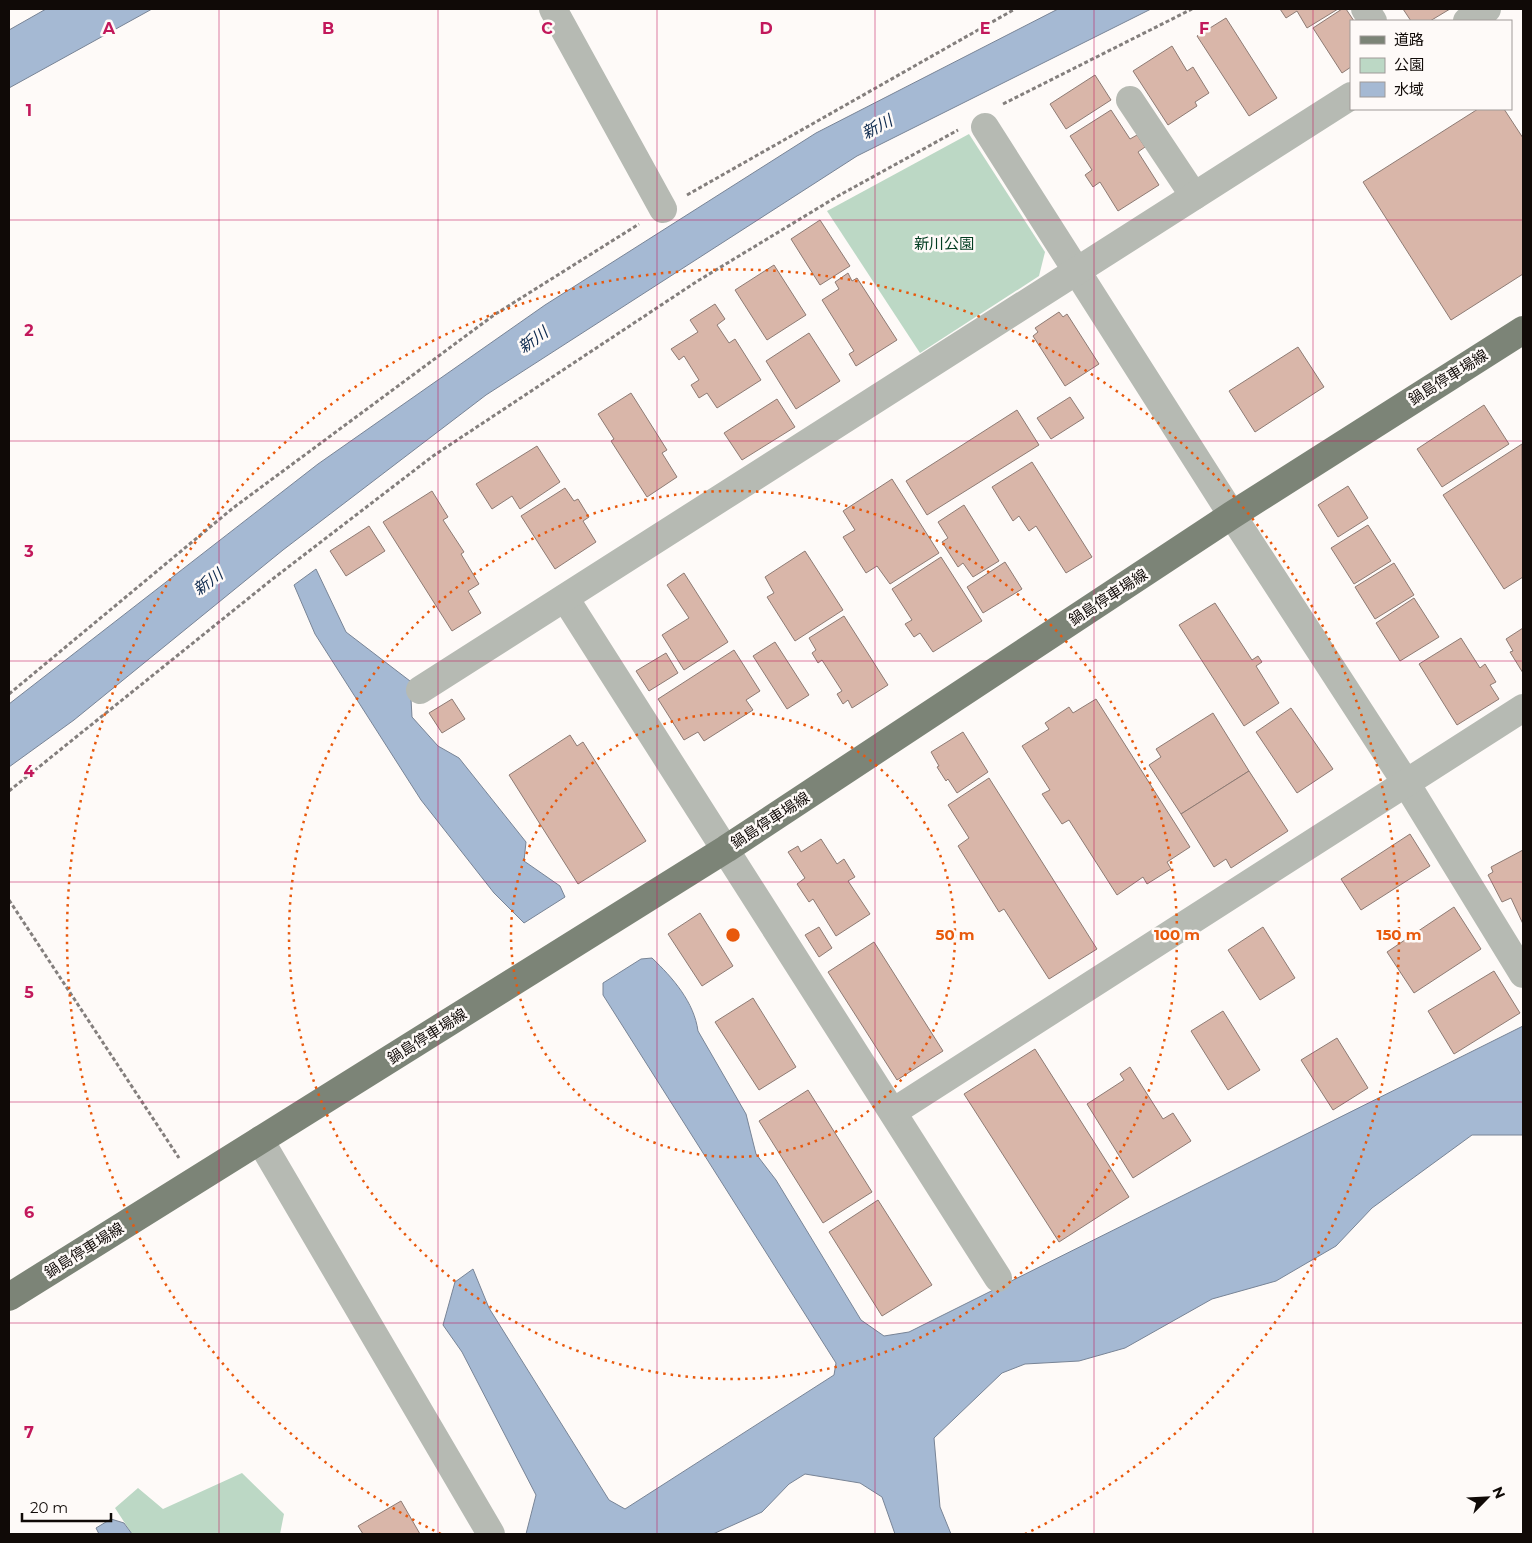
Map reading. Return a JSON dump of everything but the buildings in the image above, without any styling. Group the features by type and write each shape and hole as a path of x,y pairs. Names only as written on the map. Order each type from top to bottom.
{"main road":[{"name":"鍋島停車場線","path":"9,1298 726,849 1232,515 1523,330"}],"street":[{"path":"553,9 663,209"},
{"path":"1365,9 1372,20"},
{"path":"1469,20 1487,9"},
{"path":"420,690 1350,97"},
{"path":"1130,100 1194,196"},
{"path":"974,127 1077,270 1232,515 1406,783 1523,974"},
{"path":"565,598 998,1278"},
{"path":"893,1112 1523,708"},
{"path":"260,1140 491,1534"}],"path":[{"path":"9,694 241,502 494,315 663,209 1015,9"},
{"path":"1001,105 1192,9"},
{"path":"9,791 270,580 433,456 696,282 838,196 974,127"},
{"path":"9,900 195,1181"}],"green space":[{"name":"新川公園","path":"969,134 1045,252 1039,276 920,353 827,211"},
{"path":"242,1473 284,1514 280,1534 132,1534 115,1508 138,1488 163,1509"}],"water":[{"path":"46,9 152,9 9,88 9,30"},
{"name":"新川","path":"1058,9 1151,9 857,156 486,395 283,550 74,720 9,767 9,704 318,464 545,305 816,133"},
{"path":"316,569 346,632 410,681 412,717 438,746 459,758 526,842 524,861 560,886 565,897 524,923 494,893 421,800 315,634 294,585"},
{"path":"652,958 675,982 687,1000 696,1020 698,1031 746,1114 756,1154 776,1180 861,1320 884,1336 909,1332 1523,1026 1523,1135 1472,1135 1372,1208 1336,1246 1276,1281 1212,1299 1125,1348 1079,1361 1025,1364 1002,1373 934,1438 940,1507 951,1534 895,1534 882,1497 860,1483 805,1474 789,1484 762,1512 713,1534 526,1534 536,1495 462,1352 443,1325 455,1282 473,1269 489,1308 609,1500 625,1509 834,1375 836,1363 603,995 603,983 641,959"},
{"path":"111,1519 124,1523 132,1534 99,1534 96,1528"}]}
